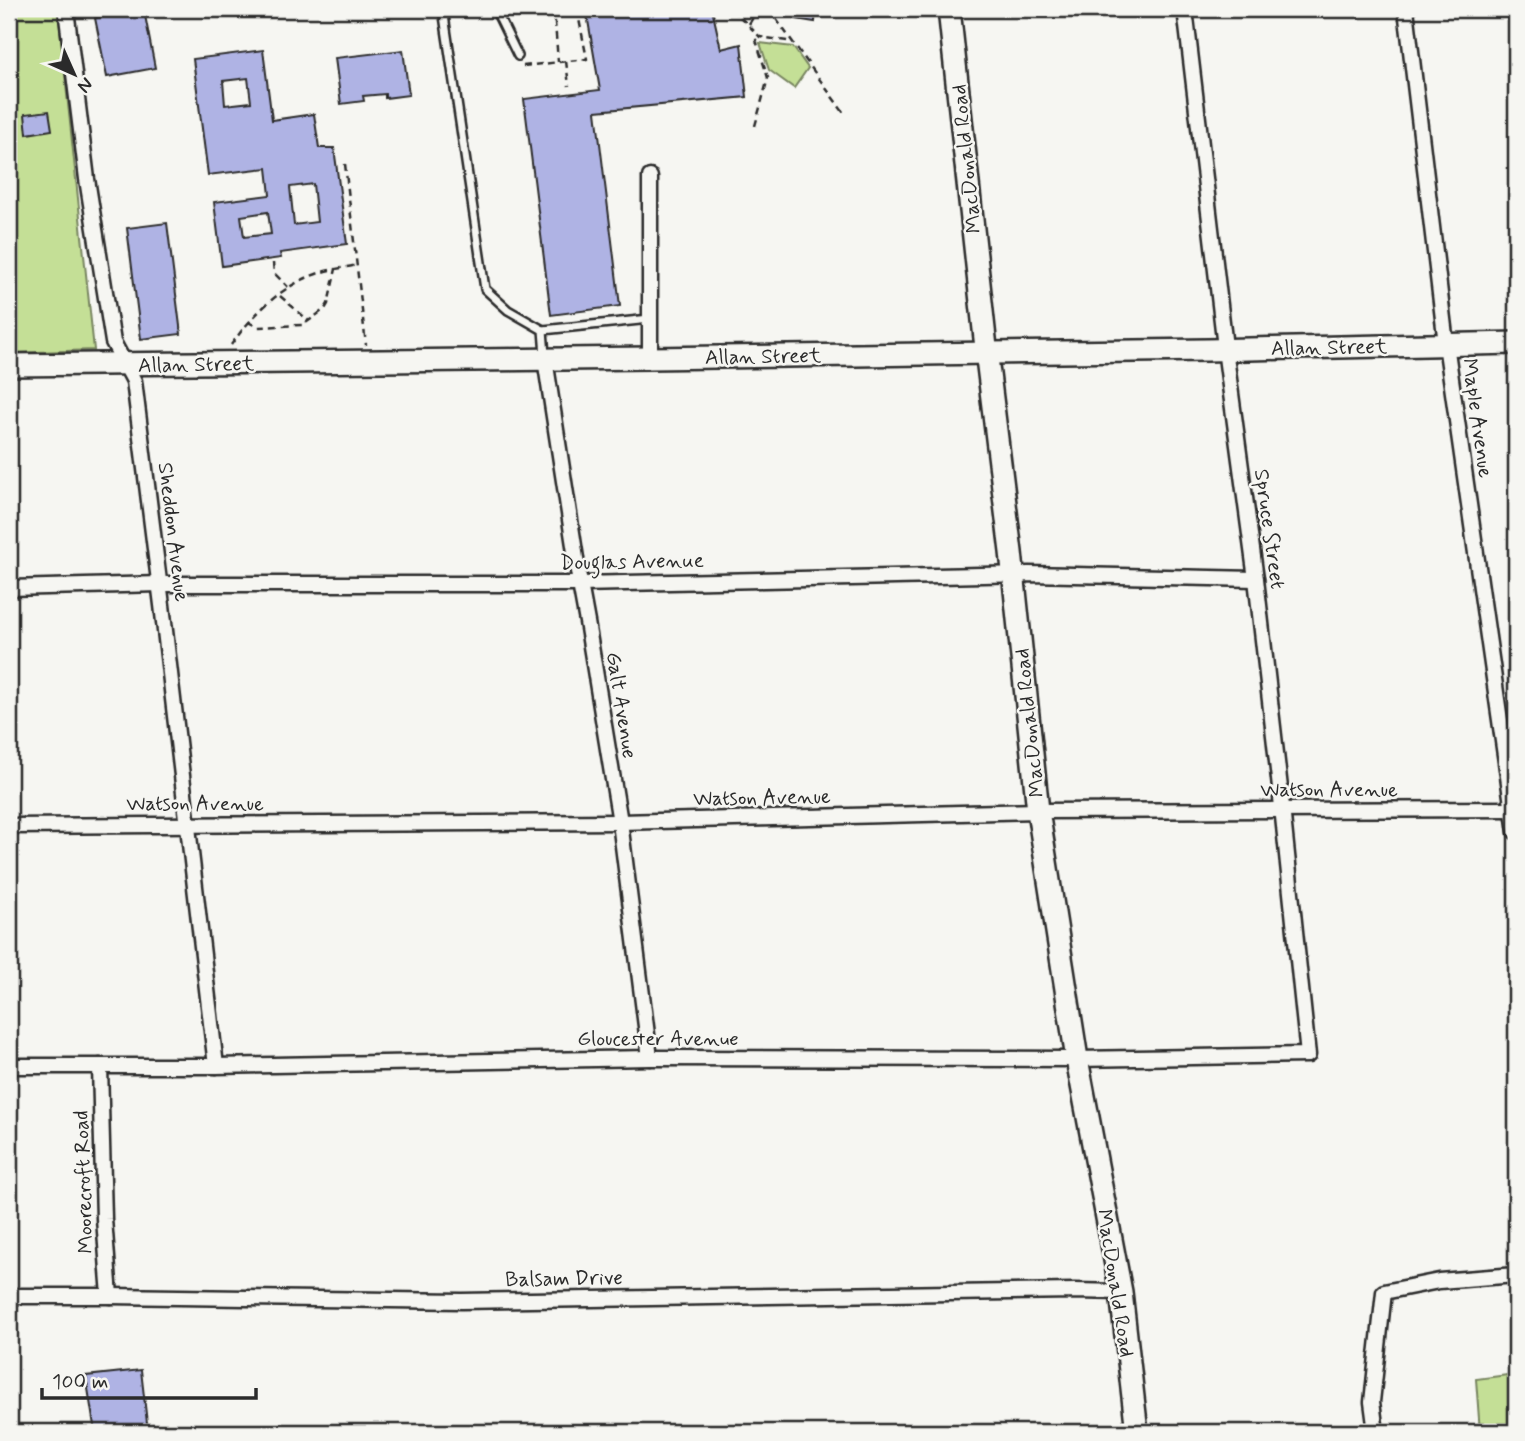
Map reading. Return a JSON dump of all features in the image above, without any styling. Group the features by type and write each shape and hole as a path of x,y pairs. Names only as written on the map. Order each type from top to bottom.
{"street":[{"name":"Sheddon Avenue","path":"66,9 87,179 113,342 134,381 216,1066"},
{"name":"MacDonald Road","path":"949,9 1038,811 1077,1059 1121,1292 1138,1432"},
{"name":"Spruce Street","path":"1185,9 1225,349 1256,579 1308,1055"},
{"name":"Maple Avenue","path":"1406,9 1446,344 1515,809 1516,832"},
{"path":"650,177 650,358"},
{"name":"Allan Street","path":"9,365 1516,344"},
{"name":"Galt Avenue","path":"545,359 620,822 650,1058"},
{"name":"Douglas Avenue","path":"9,588 160,584 580,584 1013,574 1256,579"},
{"name":"Watson Avenue","path":"9,826 620,822 1038,811 1515,809"},
{"name":"Gloucester Avenue","path":"9,1066 216,1066 650,1058 1077,1059 1308,1055"},
{"name":"Moorecroft Road","path":"100,1066 104,1219 110,1296"},
{"path":"1376,1432 1372,1402 1384,1292 1439,1281 1516,1275"},
{"name":"Balsam Drive","path":"9,1296 462,1301 1121,1292"}],"lane":[{"path":"443,9 485,289 508,310 543,330 650,319"},
{"path":"495,9 518,55"},
{"path":"543,330 545,359"}],"path":[{"path":"554,9 558,62"},
{"path":"520,66 587,59 578,9"},
{"path":"732,9 760,37 793,42"},
{"path":"749,25 758,9"},
{"path":"769,9 846,116"},
{"path":"755,126 768,78 756,40 760,37"},
{"path":"566,61 569,86"},
{"path":"345,164 368,362"},
{"path":"273,263 274,273 288,287"},
{"path":"218,363 248,322 288,287 318,273 357,265"},
{"path":"248,322 258,327 303,325 328,304 336,269"},
{"path":"278,295 309,321"}],"green space":[{"path":"9,9 58,9 94,350 9,353"},
{"path":"760,43 793,47 808,68 794,88 769,70"},
{"path":"1516,1374 1516,1432 1480,1432 1476,1379"}],"building":[{"path":"586,9 712,9 721,49 741,44 747,97 596,111 620,306 551,315 524,99 600,90"},
{"path":"795,9 816,9 815,22 795,19"},
{"path":"144,10 155,68 107,77 95,18"},
{"path":"263,50 272,120 314,114 319,148 334,148 347,244 280,253 281,258 222,266 214,202 270,195 267,168 208,175 193,59","holes":["248,78 251,102 225,105 223,81","313,184 317,222 294,225 290,187","268,212 271,234 244,237 241,216"]},
{"path":"403,50 409,95 385,98 385,94 363,96 364,101 341,104 335,58"},
{"path":"49,111 52,130 27,134 25,114"},
{"path":"167,223 181,334 141,339 127,228"},
{"path":"141,1370 148,1432 95,1432 86,1376"}]}
